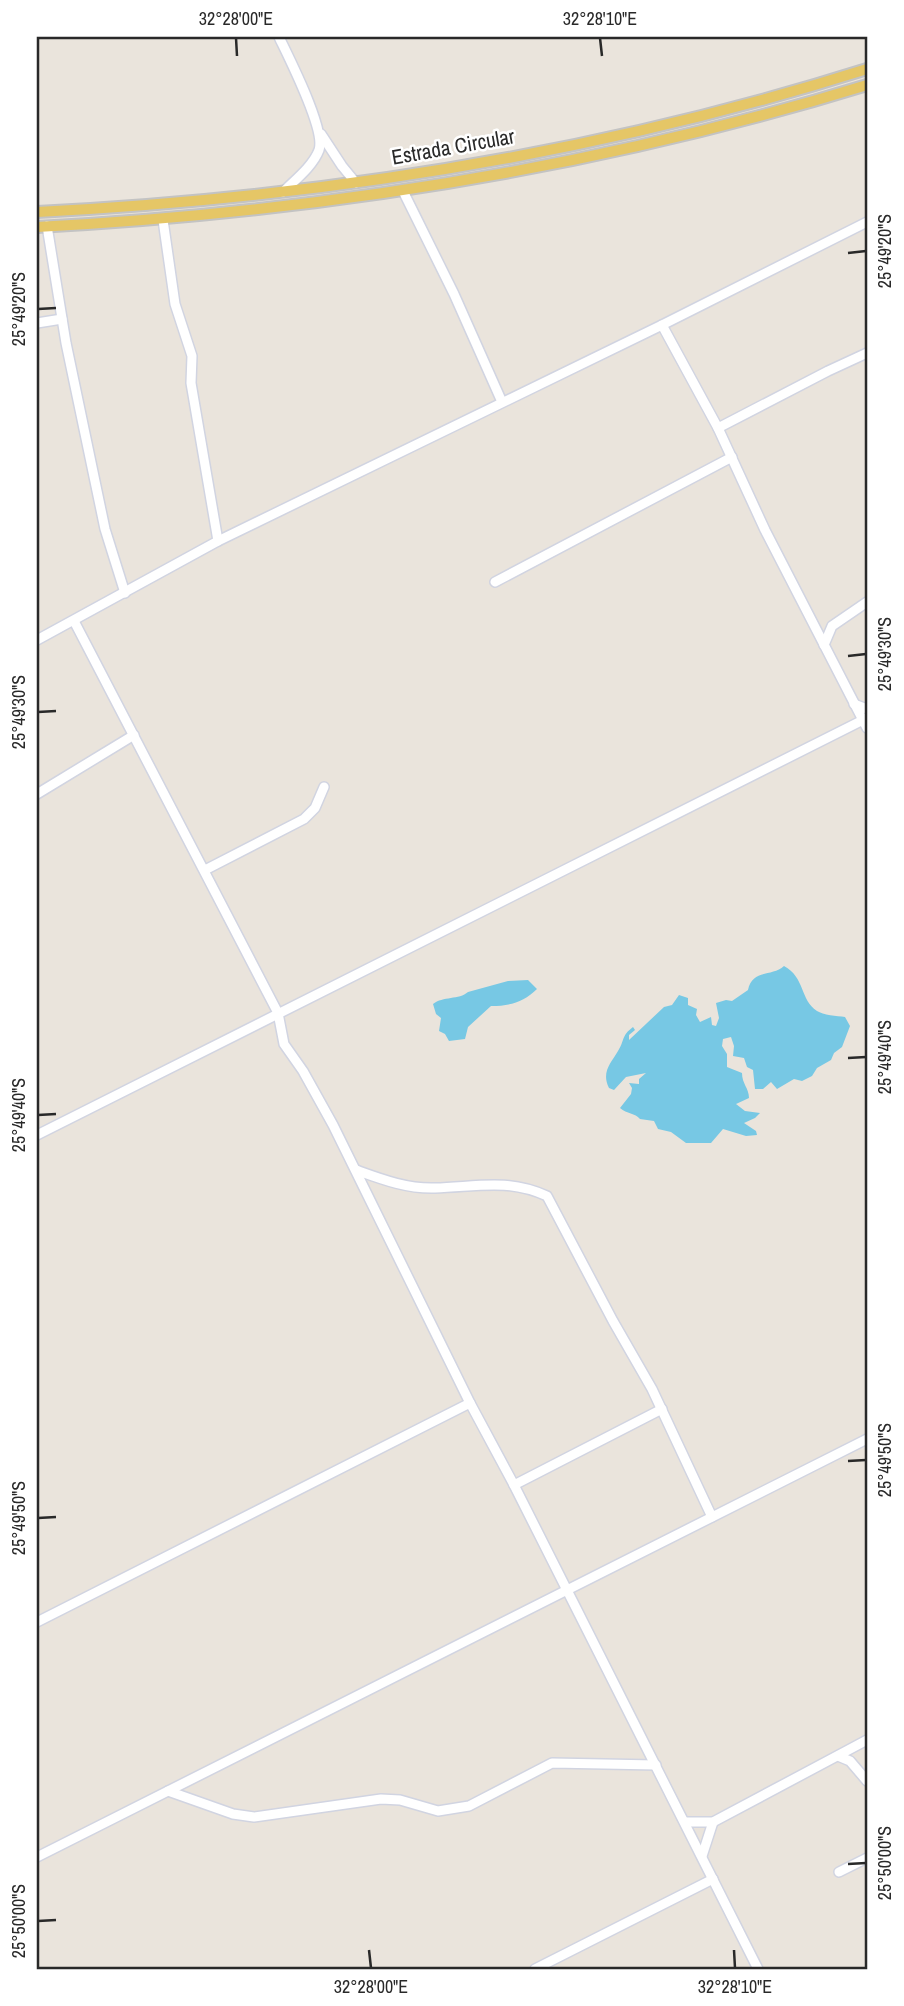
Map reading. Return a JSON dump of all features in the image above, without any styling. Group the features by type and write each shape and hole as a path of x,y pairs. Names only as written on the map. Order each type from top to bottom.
{"main road":[{"name":"Estrada Circular","path":"37,212 142,207 282,193 462,167 595,141 756,102 867,69"},
{"name":"Estrada Circular","path":"42,227 163,220 466,181 596,156 761,115 867,85"}],"street":[{"path":"279,37 318,130 356,183"},
{"path":"282,193 319,149 318,130"},
{"path":"403,191 454,294 502,402"},
{"path":"163,220 175,304 192,356 191,383 218,541"},
{"path":"37,640 218,541 662,326 867,222"},
{"path":"42,227 104,529 125,593"},
{"path":"37,323 62,319"},
{"path":"37,1135 866,722 854,704 765,530 719,428 662,326"},
{"path":"719,428 867,353"},
{"path":"495,582 732,457"},
{"path":"824,645 832,626 867,602"},
{"path":"74,621 278,1013 285,1044 303,1071 356,1170 470,1403 758,1969"},
{"path":"854,704 867,709"},
{"path":"37,794 134,734"},
{"path":"205,870 304,819 315,808 324,787"},
{"path":"356,1170 399,1185 433,1188 516,1185 547,1196 662,1409 712,1517"},
{"path":"37,1622 470,1403"},
{"path":"514,1485 662,1409"},
{"path":"37,1857 867,1439"},
{"path":"685,1822 713,1822 867,1740"},
{"path":"838,1756 850,1762 867,1781"},
{"path":"168,1791 233,1814 254,1817 381,1799 400,1800 438,1811 469,1806 552,1763 656,1765"},
{"path":"702,1856 713,1822"},
{"path":"839,1872 867,1858"},
{"path":"535,1969 713,1879"}],"water":[{"path":"784,966 796,976 808,1001 817,1011 845,1017 850,1026 842,1047 834,1053 831,1060 817,1068 812,1076 802,1081 794,1079 777,1089 771,1082 763,1089 755,1089 753,1070 747,1067 744,1058 733,1056 731,1037 723,1039 727,1067 742,1073 749,1095 749,1098 736,1104 745,1111 760,1113 744,1123 756,1131 757,1135 746,1136 723,1129 711,1143 686,1143 671,1132 658,1129 654,1121 640,1119 620,1108 631,1094 629,1083 639,1084 639,1079 646,1073 626,1077 614,1090 609,1088 606,1077 608,1068 629,1030 633,1027 635,1030 629,1035 629,1040 664,1007 672,1005 679,995 688,998 688,1005 697,1009 696,1015 700,1022 711,1017 712,1025 716,1026 719,1018 716,1003 732,1001 748,990 750,983 758,976"},
{"path":"528,980 537,989 516,1002 491,1006 468,1027 465,1039 449,1041 445,1034 439,1031 441,1018 436,1014 433,1004 508,981"}]}
